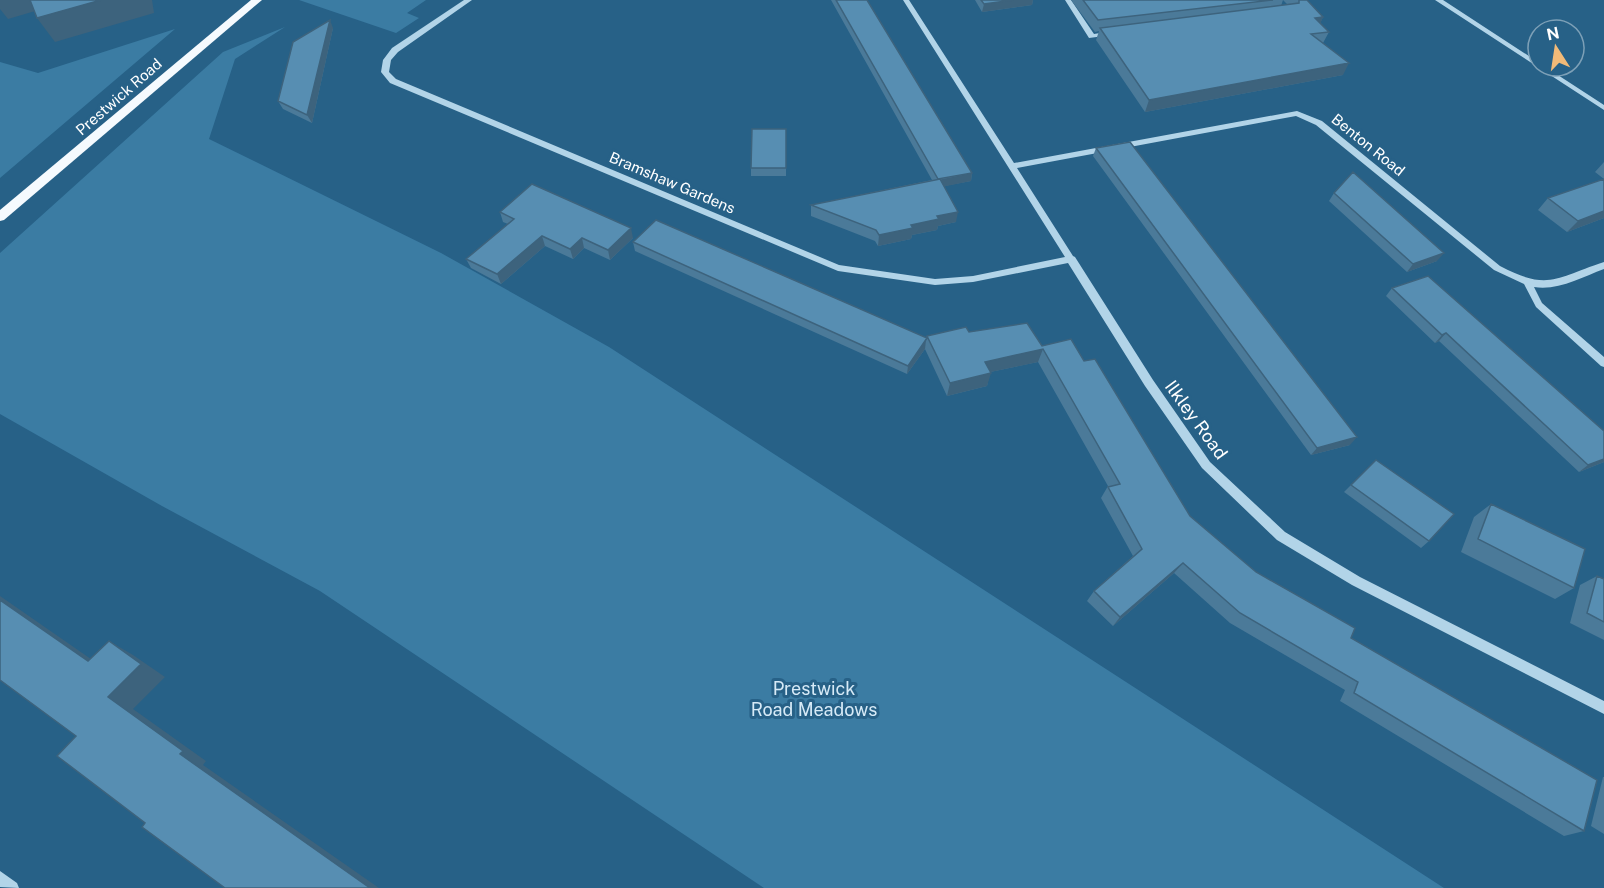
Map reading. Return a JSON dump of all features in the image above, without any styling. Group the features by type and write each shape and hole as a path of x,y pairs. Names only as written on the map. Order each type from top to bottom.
{"main road":[{"name":"Prestwick Road","path":"0,217 257,0"}],"street":[{"name":"Bramshaw Gardens","path":"469,0 395,50 387,60 385,72 393,81 838,268 935,282 973,279 1072,259"},
{"name":"Ilkley Road","path":"906,0 1182,434 1206,465 1281,536 1356,581 1604,708"},
{"path":"1068,0 1092,36 1127,32"},
{"path":"1438,0 1526,58"},
{"path":"1558,78 1604,108"},
{"name":"Benton Road","path":"1013,166 1297,113 1319,123 1497,268 1528,284 1557,284 1604,265"},
{"path":"1528,284 1531,294 1548,314 1604,363"},
{"path":"0,878 12,888"}],"green space":[{"path":"299,0 426,0 407,13 419,18 396,33"},
{"name":"Prestwick Road Meadows","path":"285,27 235,59 209,139 441,253 609,347 1444,888 764,888 320,591 162,506 0,414 0,253 223,52"},
{"path":"175,29 0,178 0,62 38,73"}],"building":[{"path":"30,0 101,0 37,18"},
{"path":"836,0 867,0 972,173 938,179"},
{"path":"981,0 1013,0 984,4"},
{"path":"1083,0 1273,0 1098,20"},
{"path":"1299,0 1307,0 1323,17 1315,18 1329,32 1311,34 1349,63 1149,100 1100,28 1299,3"},
{"path":"330,20 307,115 278,101 293,42"},
{"path":"752,129 786,129 786,168 751,168"},
{"path":"1130,142 1357,437 1317,448 1096,148"},
{"path":"1353,172 1444,253 1413,264 1334,193"},
{"path":"940,179 958,212 911,225 913,228 879,235 876,230 811,205"},
{"path":"1604,179 1604,211 1578,221 1548,198"},
{"path":"532,184 631,228 608,250 582,238 570,249 542,236 497,274 466,259 514,219 500,212"},
{"path":"656,220 927,338 908,366 633,242"},
{"path":"1428,276 1604,431 1604,459 1588,465 1446,333 1442,335 1392,288"},
{"path":"1027,323 1042,346 1071,339 1084,361 1095,359 1190,516 1256,572 1355,628 1351,638 1597,780 1584,831 1354,693 1358,682 1240,613 1183,563 1120,617 1094,591 1142,549 1108,487 1120,484 1043,349 985,362 991,373 950,383 927,336 966,327 969,332"},
{"path":"1376,460 1454,514 1429,541 1351,485"},
{"path":"1491,504 1585,549 1574,588 1478,539"},
{"path":"1597,576 1604,579 1604,622 1587,613"},
{"path":"0,600 88,661 109,641 141,664 108,697 183,751 180,754 370,888 225,888 142,827 145,823 57,756 76,736 0,680"}]}
